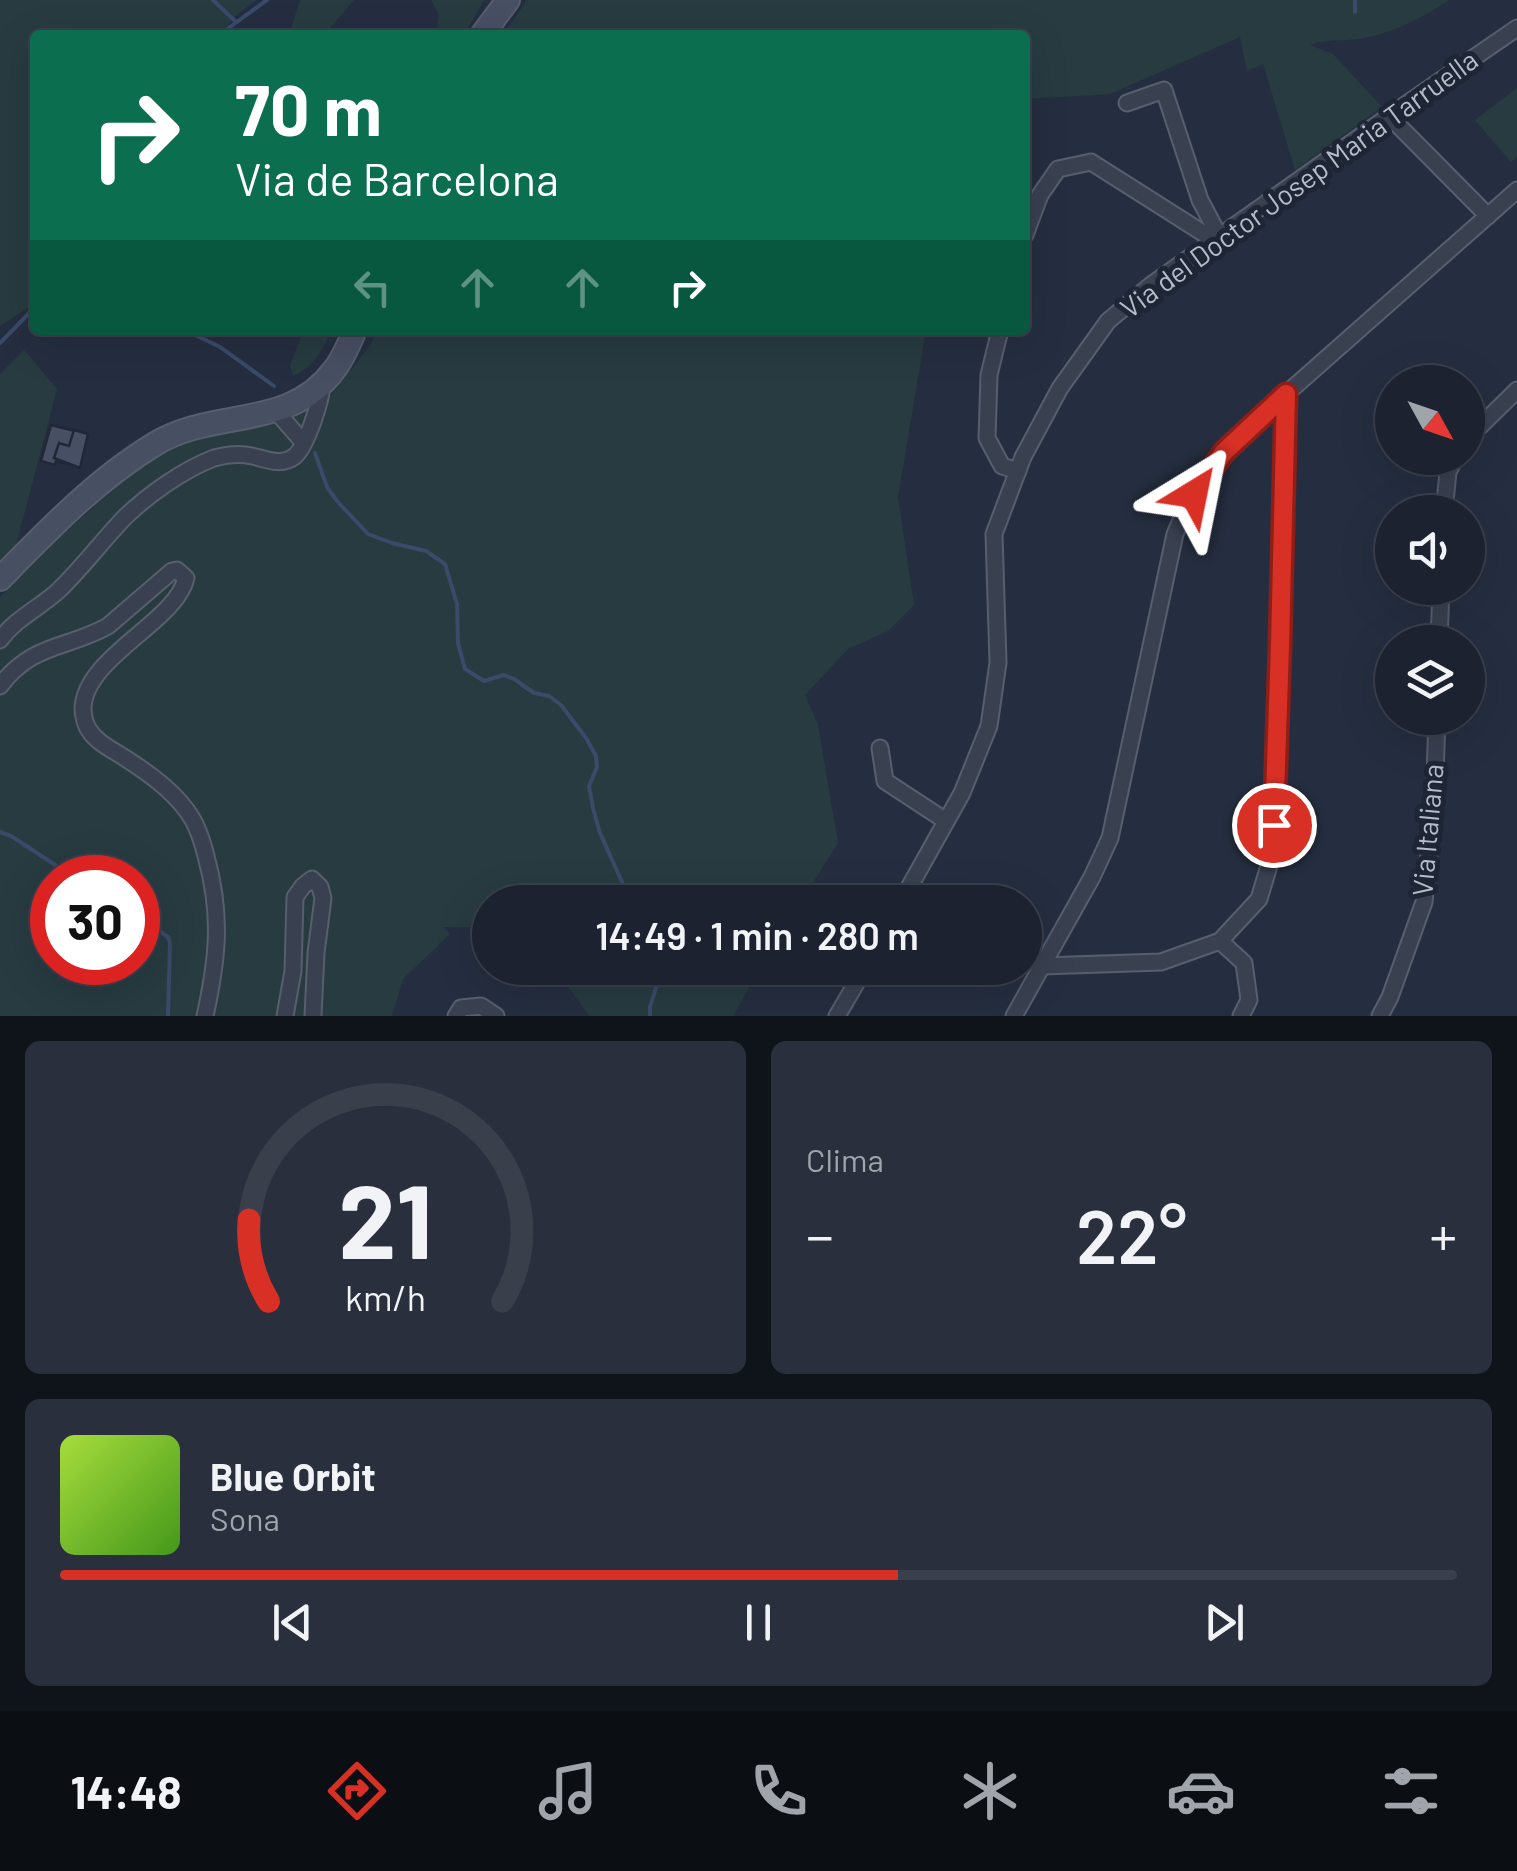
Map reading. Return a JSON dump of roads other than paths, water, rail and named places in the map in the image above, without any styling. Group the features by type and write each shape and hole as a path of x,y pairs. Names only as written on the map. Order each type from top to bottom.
{"main road":[{"path":"486,30 508,0"},
{"path":"0,579 104,482 156,443 198,425 276,411 306,398 336,368 352,335"}],"street":[{"name":"Via del Doctor Josep Maria Tarruella","path":"910,885 962,793 989,726 998,663 994,534 1018,470 1060,388 1108,321 1151,285 1517,28"},
{"path":"1127,102 1164,90 1200,200 1217,238"},
{"path":"1388,116 1488,216"},
{"path":"1030,222 1040,195 1058,169 1090,162 1217,238"},
{"path":"1042,966 1110,838 1174,534 1184,512 1224,452 1517,190"},
{"path":"999,335 989,375 987,438 1002,466 1018,470"},
{"path":"0,640 56,592 128,515 178,478 216,457 251,455 282,462 292,458 299,452 317,413 322,385"},
{"path":"1485,421 1517,390"},
{"path":"1042,966 1161,962 1220,941 1259,899 1271,859 1286,394"},
{"path":"276,411 303,442"},
{"path":"0,686 39,652 108,626 172,570 186,578 164,610 97,674 83,708 86,728 181,802 201,837 217,906 215,961 205,1016"},
{"name":"Via Italiana","path":"1390,997 1424,902 1436,735"},
{"path":"880,748 885,781 946,821"},
{"path":"285,1016 293,971 296,897 312,879 323,898 313,1016"},
{"path":"1220,941 1244,962 1249,1000 1240,1016"},
{"path":"838,1016 855,985"},
{"path":"1014,1016 1031,985"},
{"path":"1380,1016 1390,997"},
{"path":"1388,1016 1390,997"},
{"path":"456,1016 462,1008 481,1006 496,1016"}],"waterway":[{"path":"213,0 235,21"},
{"path":"226,30 267,0"},
{"path":"1355,0 1355,12"},
{"path":"0,343 30,312"},
{"path":"195,335 220,347 274,386"},
{"path":"315,453 327,487 368,534 426,551 445,564 457,604 458,643 465,669 484,681 504,675 534,693 549,696 561,705 586,738 596,756 597,767 589,786 593,808 623,885"},
{"path":"0,832 40,855"},
{"path":"160,932 170,943 168,1016"},
{"path":"650,1016 657,985"}]}
